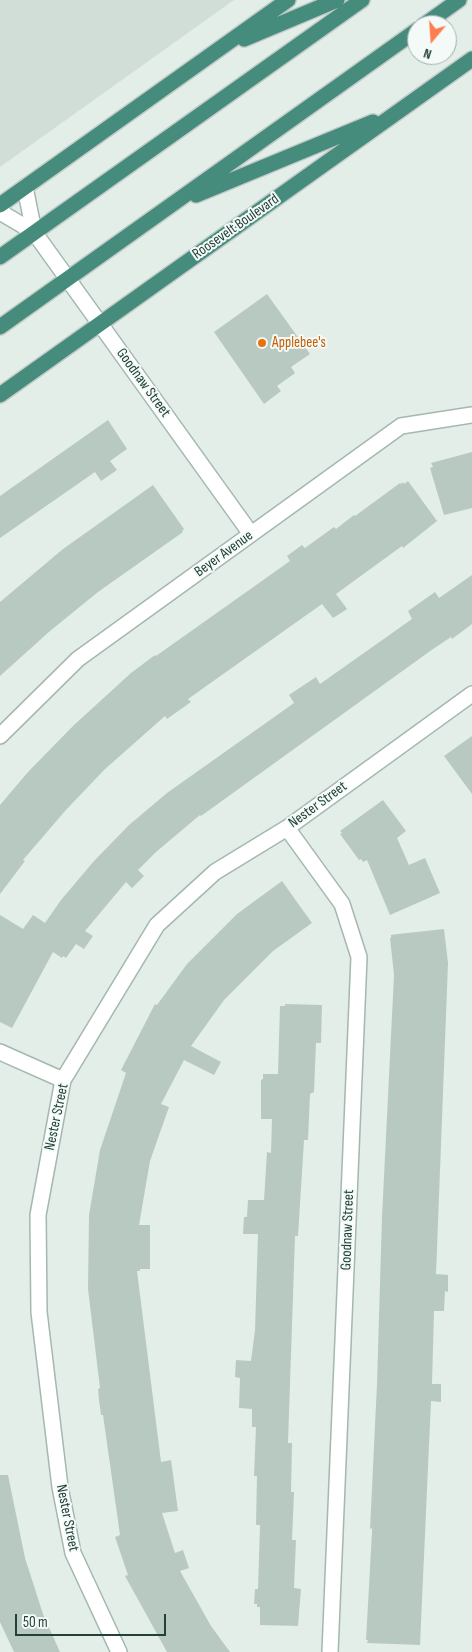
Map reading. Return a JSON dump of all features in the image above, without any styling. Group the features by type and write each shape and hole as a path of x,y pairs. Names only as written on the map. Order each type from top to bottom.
{"highway":[{"path":"0,205 288,0"},
{"path":"217,50 337,0"},
{"path":"0,257 362,0"},
{"path":"438,15 459,0"},
{"path":"0,328 407,37"},
{"name":"Roosevelt Boulevard","path":"0,395 472,59"},
{"path":"171,205 398,112"}],"street":[{"name":"Goodnaw Street","path":"25,187 34,232"},
{"name":"Goodnaw Street","path":"0,212 34,232 251,534"},
{"name":"Beyer Avenue","path":"0,736 78,659 401,426 472,415"},
{"name":"Nester Street","path":"119,1652 73,1553 60,1487 39,1312 38,1215 64,1080 158,925 215,872 287,828 472,694"},
{"name":"Goodnaw Street","path":"287,828 342,904 359,957 330,1652"},
{"path":"0,1052 64,1080"}],"shaded area":[{"path":"0,0 234,0 0,167"}],"building":[{"name":"Applebee's","path":"267,294 310,354 291,367 295,373 277,386 281,391 264,404 214,332"},
{"path":"108,420 127,449 110,461 117,470 101,481 95,472 0,538 0,496"},
{"path":"472,452 472,508 444,515 430,468 433,467 431,463"},
{"path":"408,481 437,521 403,548 402,546 336,594 347,609 333,618 322,604 188,699 191,702 167,719 165,716 104,770 65,811 23,860 25,861 0,894 0,805 28,772 74,725 131,673 290,561 287,556 302,545 305,548 334,527 336,529 355,516 400,483 403,482 404,484"},
{"path":"153,485 184,529 183,532 98,592 50,631 0,676 0,602 63,549"},
{"path":"472,575 472,624 452,639 451,637 433,649 200,815 156,852 138,870 144,876 132,888 126,882 85,931 93,936 84,949 76,944 66,958 63,956 62,958 53,952 12,1028 0,1022 0,915 23,929 33,915 45,923 61,900 94,861 129,825 167,793 294,703 289,695 316,677 320,684 412,619 408,611 435,592 439,598"},
{"path":"472,736 472,794 444,756"},
{"path":"383,800 406,831 397,838 409,865 425,858 440,893 390,915 367,860 363,862 361,859 359,860 340,834 342,833 340,831"},
{"path":"282,881 312,923 273,951 224,1000 191,1046 221,1062 214,1075 184,1060 161,1104 169,1107 150,1161 139,1225 150,1225 150,1269 140,1269 140,1271 137,1271 161,1462 171,1460 178,1511 162,1513 175,1553 183,1550 189,1568 180,1571 211,1626 230,1652 167,1652 125,1576 128,1575 115,1537 120,1535 103,1415 101,1415 99,1400 98,1389 100,1388 88,1289 89,1215 100,1150 126,1073 121,1070 155,1004 157,1005 187,964 237,914"},
{"path":"444,929 448,963 436,1274 448,1275 448,1292 445,1291 444,1311 434,1311 432,1384 441,1384 441,1402 431,1401 420,1645 367,1643 382,1217 394,975 390,938 391,935"},
{"path":"285,1004 322,1005 321,1043 316,1043 314,1092 310,1094 308,1140 304,1140 298,1236 295,1236 288,1443 292,1443 291,1492 294,1492 292,1540 296,1540 294,1588 301,1589 298,1626 260,1625 260,1607 254,1604 255,1589 258,1589 260,1525 256,1525 257,1476 254,1476 256,1427 252,1427 252,1409 239,1408 240,1378 235,1377 236,1360 251,1361 255,1330 258,1234 243,1234 244,1217 247,1217 248,1200 264,1200 267,1152 271,1153 272,1119 261,1119 261,1080 263,1079 263,1074 278,1074 280,1006 285,1006"},
{"path":"0,1475 8,1475 25,1558 43,1614 60,1652 14,1652 0,1622"}],"place":[{"name":"Applebee's","path":"262,343"}]}
